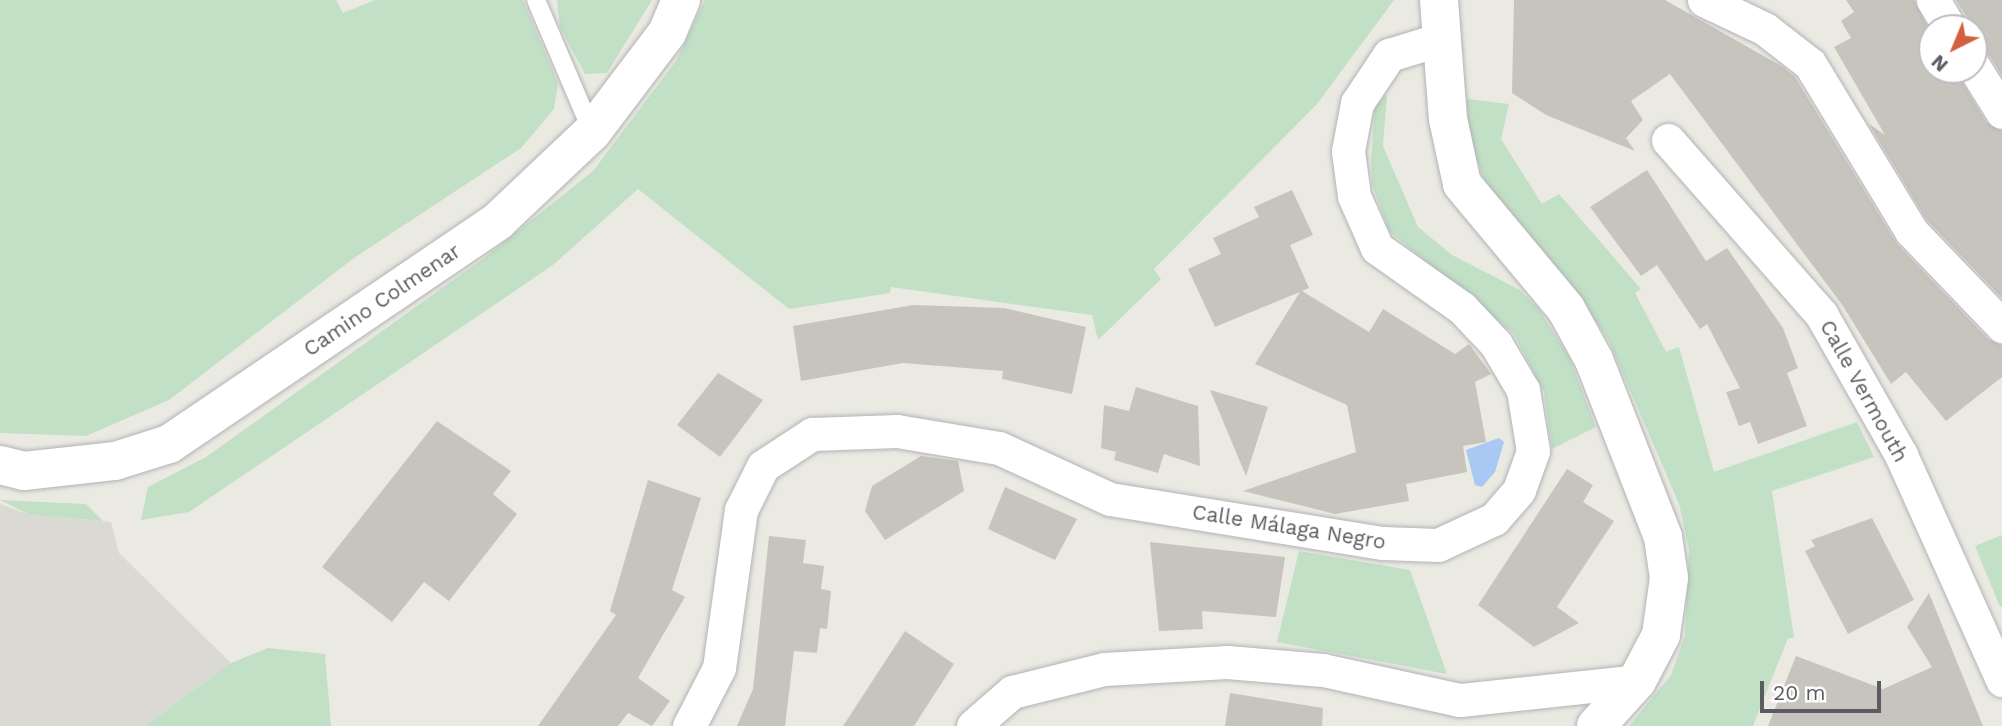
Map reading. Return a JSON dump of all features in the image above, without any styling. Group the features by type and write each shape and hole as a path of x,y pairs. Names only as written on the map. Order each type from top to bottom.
{"main road":[{"name":"Camino Colmenar","path":"0,466 24,471 115,461 169,444 498,221 592,131 667,33 681,0"},
{"path":"1439,0 1441,39 1462,184 1566,309 1618,416 1663,537 1670,578 1661,635 1637,681 1596,726"}],"street":[{"path":"1704,0 1765,29 1810,64 1911,231 2002,326"},
{"name":"Calle Málaga Negro","path":"689,726 719,668 741,510 763,466 812,434 897,430 999,448 1110,499 1383,543 1438,545 1494,519 1518,490 1533,451 1523,390 1496,344 1462,308 1377,248 1354,196 1348,151 1357,103 1389,55 1441,39"},
{"path":"1985,84 2002,112"},
{"name":"Calle Vermouth","path":"1668,140 1821,314 1902,455 2002,680"},
{"path":"973,726 1012,692 1104,668 1227,662 1323,670 1460,700 1637,681"}],"lane":[{"path":"536,0 592,131"}],"shaded area":[{"path":"0,504 30,515 111,522 119,553 231,663 145,726 0,726"}],"green space":[{"path":"0,0 336,0 343,13 375,0 523,0 558,83 554,109 521,148 354,258 169,400 86,436 0,433"},
{"path":"557,0 652,0 607,73 585,74 560,27"},
{"path":"705,0 1394,0 1317,104 1154,269 1161,279 1098,340 1092,315 891,287 890,293 789,309 638,189 553,265 189,512 141,520 148,487 206,457 484,258 593,171 676,61"},
{"path":"1387,94 1383,146 1418,227 1452,255 1520,290 1539,309 1570,359 1596,427 1552,449 1544,392 1514,334 1389,231 1372,184 1371,160 1375,107"},
{"path":"1467,99 1509,104 1501,139 1542,204 1559,194 1641,289 1635,293 1666,352 1679,347 1714,472 1857,422 1874,457 1772,491 1794,638 1788,638 1753,726 1629,726 1671,675 1685,636 1689,549 1679,504 1609,341 1573,287 1488,188 1468,139"},
{"path":"0,500 86,504 103,521 30,515"},
{"path":"2002,535 2002,606 2000,607 1975,546"},
{"path":"1299,551 1410,570 1447,674 1277,642"},
{"path":"268,648 325,654 331,726 145,726 231,663"}],"water":[{"path":"1499,438 1504,442 1495,472 1482,487 1475,485 1466,450"}],"building":[{"path":"1514,0 1665,0 1783,67 1795,77 1897,244 1988,339 2002,345 2002,377 1946,421 1906,372 1891,384 1843,306 1670,74 1631,101 1643,120 1626,138 1635,151 1546,115 1512,93"},
{"path":"1846,0 1914,0 1921,14 1918,14 1918,84 1963,84 1986,122 2002,131 2002,298 1926,219 1869,124 1885,135 1834,47 1851,38 1841,21 1854,12"},
{"path":"1956,0 2002,0 2002,76 1988,55 1988,14 1965,14"},
{"path":"1647,170 1706,261 1727,248 1783,328 1798,368 1787,373 1807,426 1758,444 1750,422 1739,426 1726,392 1740,388 1707,324 1700,329 1657,265 1641,276 1590,207"},
{"path":"1292,190 1313,235 1290,245 1309,288 1302,291 1369,332 1383,309 1455,354 1469,344 1491,374 1475,382 1486,442 1463,446 1467,472 1406,484 1409,501 1335,514 1243,491 1356,452 1347,405 1255,364 1300,292 1215,327 1188,269 1221,254 1213,238 1259,217 1254,207"},
{"path":"913,305 1004,308 1086,327 1072,394 1002,379 1003,371 903,363 801,381 793,326"},
{"path":"718,373 763,400 720,457 677,425"},
{"path":"1136,387 1198,406 1200,466 1164,454 1158,473 1114,460 1116,452 1101,448 1104,405 1129,411"},
{"path":"1210,390 1268,407 1246,476"},
{"path":"437,421 511,471 493,494 517,514 449,601 424,582 392,622 322,567"},
{"path":"921,456 958,461 964,491 885,540 865,511 872,486"},
{"path":"1567,469 1593,485 1583,502 1614,521 1557,607 1579,623 1534,647 1478,605"},
{"path":"648,480 701,498 672,590 685,597 638,678 670,701 652,726 628,713 618,726 538,726 616,615 610,611"},
{"path":"1005,487 1077,519 1055,560 988,529"},
{"path":"1872,518 1914,600 1848,634 1805,551 1815,546 1811,540"},
{"path":"769,536 806,540 803,563 824,566 821,589 831,591 827,629 820,628 817,653 794,651 785,726 737,726 753,689"},
{"path":"1150,542 1285,557 1276,617 1202,611 1203,629 1159,631"},
{"path":"1929,593 1983,726 1768,726 1796,656 1883,689 1932,667 1907,627"},
{"path":"905,631 954,664 914,726 843,726"},
{"path":"1230,693 1323,708 1322,726 1225,726"}]}
